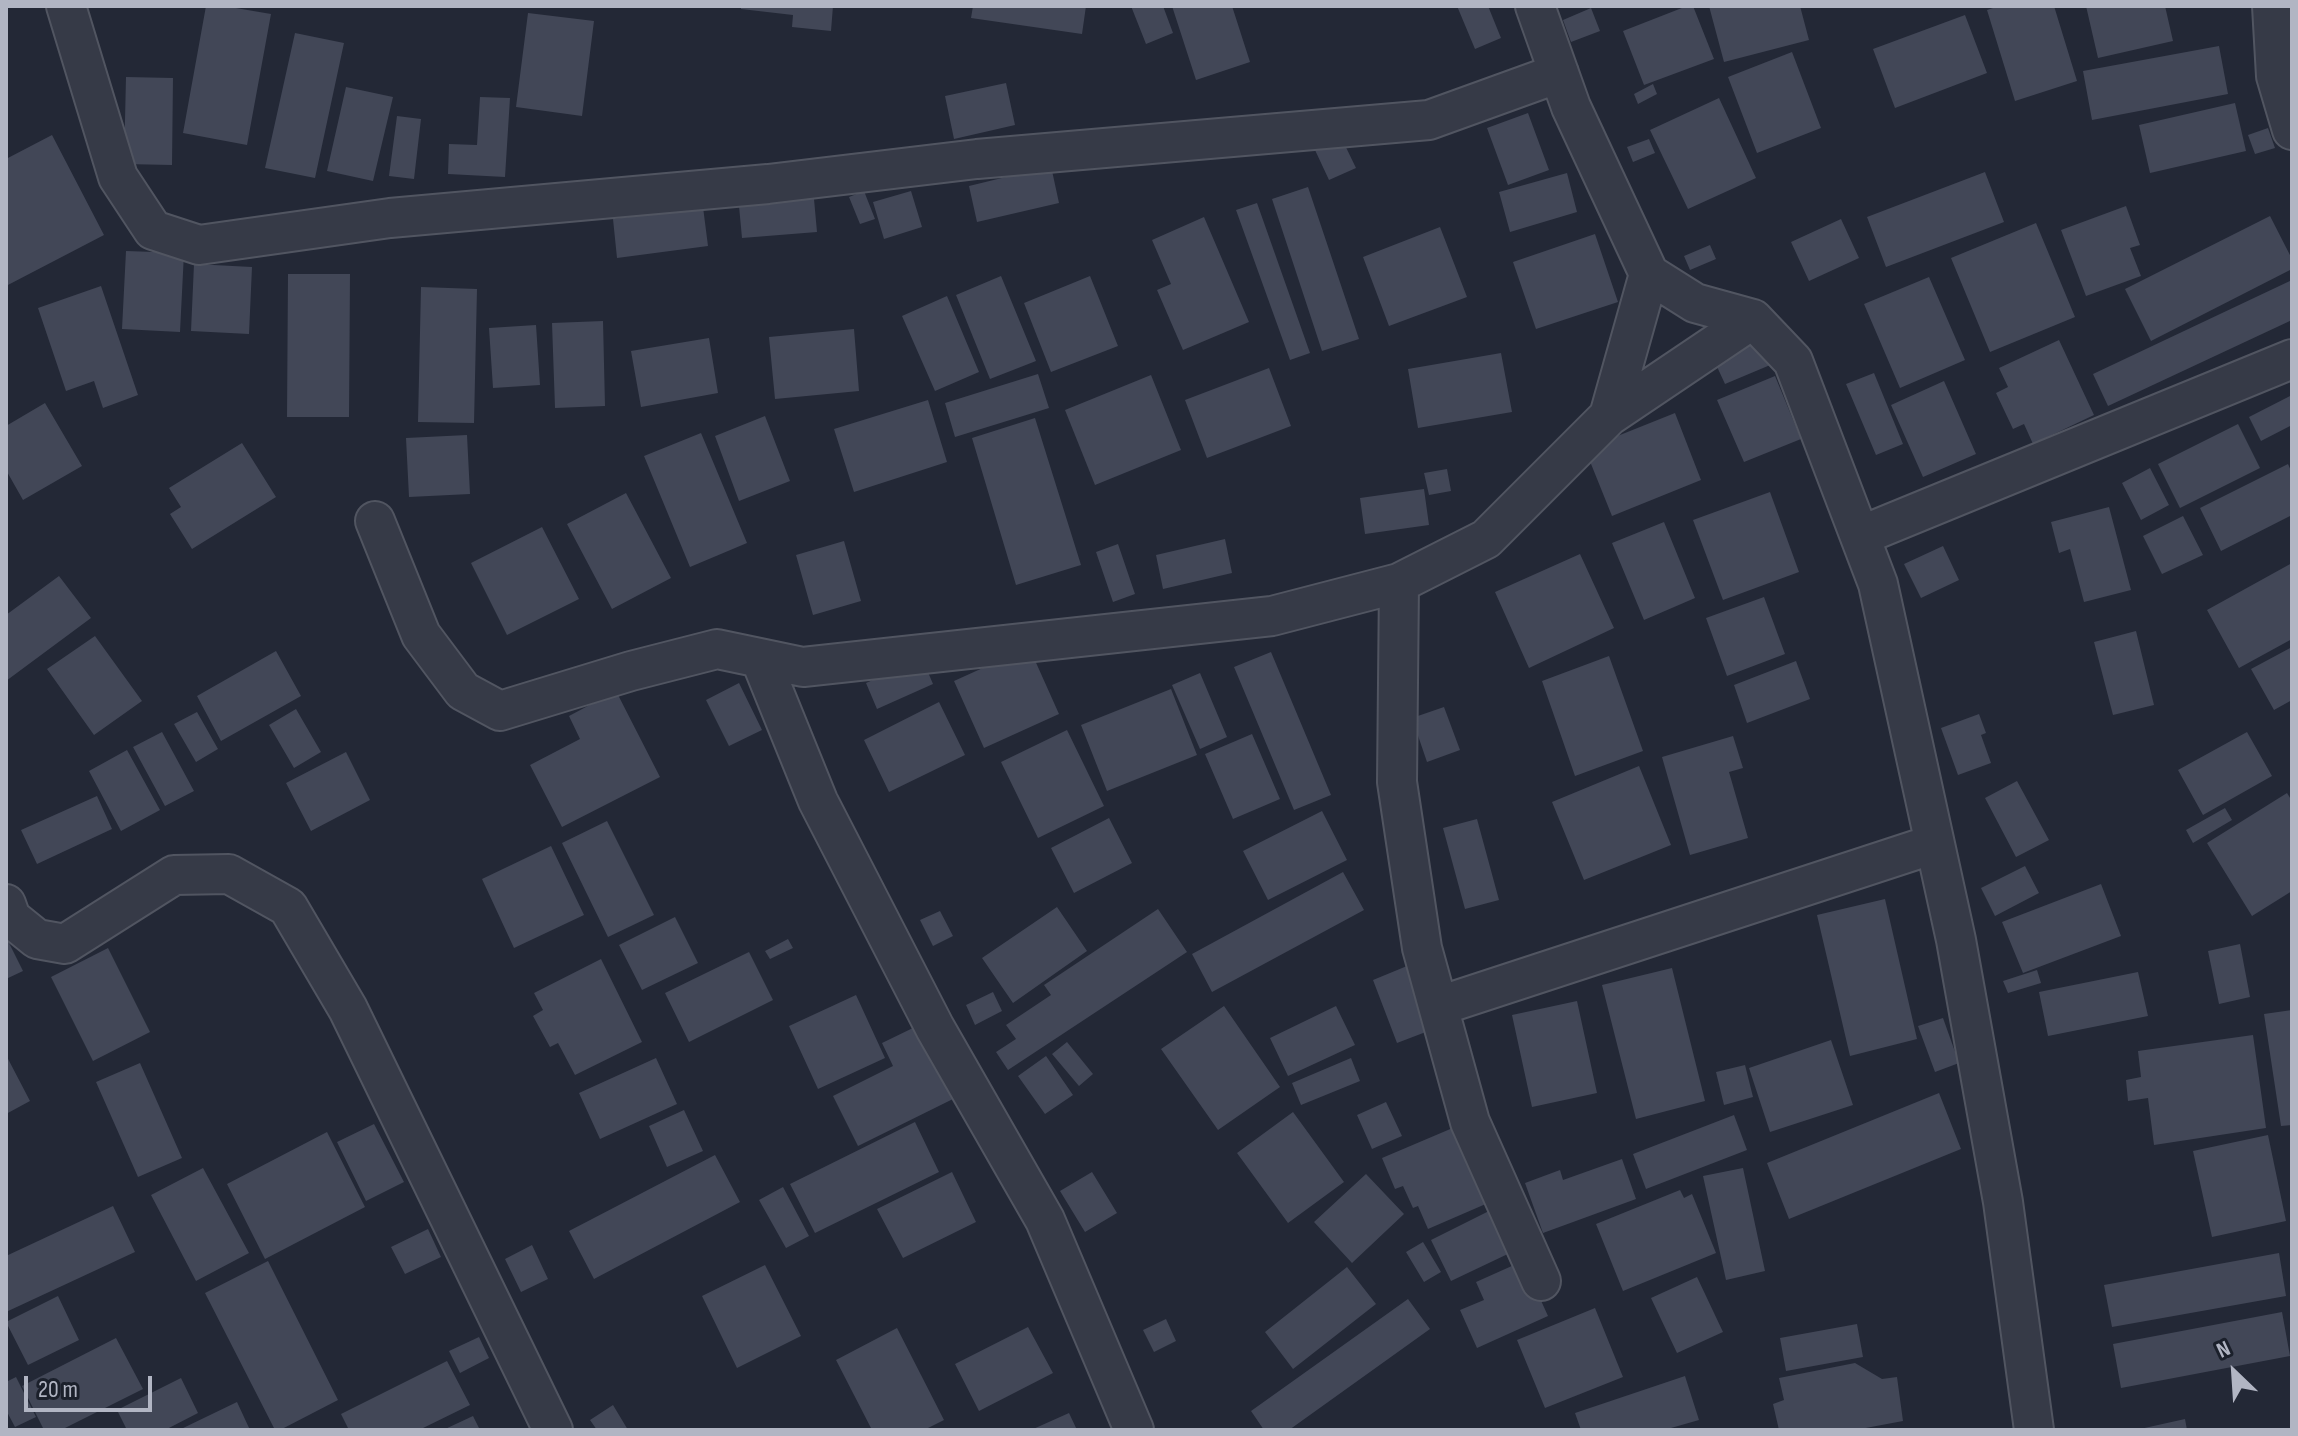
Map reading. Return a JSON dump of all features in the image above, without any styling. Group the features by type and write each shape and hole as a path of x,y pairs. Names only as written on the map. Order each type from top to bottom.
{"street":[{"path":"66,6 118,177 153,230 199,245 390,218 768,184 977,159 1429,120 1559,73"},
{"path":"1535,6 1571,107 1649,274 1695,303 1753,319 1793,361 1878,584 1956,940 2003,1202 2034,1430"},
{"path":"2272,6 2276,76 2292,130"},
{"path":"1609,416 1649,274"},
{"path":"375,521 421,635 463,691 500,711 631,671 717,649 803,667 1272,616 1399,583 1486,539 1609,416 1753,319"},
{"path":"1860,536 2292,359"},
{"path":"1399,583 1397,782 1422,948 1470,1122 1541,1281"},
{"path":"760,658 818,801 935,1028 1045,1220 1134,1430"},
{"path":"1439,1006 1934,844"},
{"path":"6,904 11,918 37,939 65,944 174,875 229,874 288,907 348,1009 553,1430"}],"building":[{"path":"206,6 271,14 247,145 183,133"},
{"path":"741,6 833,6 831,31 792,27 793,15 741,9"},
{"path":"973,6 1086,6 1082,34 971,18"},
{"path":"1131,6 1163,6 1173,33 1146,44"},
{"path":"1172,6 1232,6 1250,62 1196,80"},
{"path":"1457,6 1488,6 1501,38 1475,49"},
{"path":"1693,6 1714,59 1644,85 1623,31"},
{"path":"1709,6 1800,6 1809,40 1724,62"},
{"path":"1999,6 2054,6 2077,81 2015,101 1987,10"},
{"path":"2086,6 2165,6 2173,41 2098,58"},
{"path":"1591,8 1600,31 1571,42 1563,20"},
{"path":"528,13 594,21 582,116 516,107"},
{"path":"1965,15 1987,73 1895,108 1873,49"},
{"path":"295,33 344,43 315,178 265,168"},
{"path":"2219,46 2228,94 2092,120 2083,71"},
{"path":"1792,52 1821,128 1757,153 1728,77"},
{"path":"126,77 173,78 172,165 124,164"},
{"path":"1006,83 1015,125 954,139 945,96"},
{"path":"1653,84 1657,94 1638,104 1634,94"},
{"path":"346,87 393,97 373,181 327,171"},
{"path":"480,97 510,98 505,177 448,174 449,144 477,145"},
{"path":"1719,98 1756,178 1688,209 1650,130"},
{"path":"2235,103 2246,151 2150,173 2139,125"},
{"path":"1528,113 1549,170 1508,185 1487,128"},
{"path":"397,116 421,119 414,179 389,176"},
{"path":"2268,128 2275,148 2255,154 2248,135"},
{"path":"52,135 104,235 6,286 6,159"},
{"path":"1341,137 1356,168 1329,180 1315,150"},
{"path":"1649,139 1655,153 1633,162 1627,147"},
{"path":"1051,166 1059,203 977,222 969,186"},
{"path":"1985,172 2004,222 1886,267 1867,217"},
{"path":"1567,173 1577,212 1510,232 1499,192"},
{"path":"1308,187 1359,339 1322,351 1272,199"},
{"path":"864,191 875,219 860,224 849,197"},
{"path":"911,191 922,227 884,239 873,202"},
{"path":"814,199 817,232 742,238 739,206"},
{"path":"1257,203 1310,353 1290,360 1236,210"},
{"path":"2126,206 2140,245 2130,248 2141,276 2086,296 2061,230"},
{"path":"703,207 708,246 617,258 613,219"},
{"path":"2270,216 2292,259 2292,269 2151,341 2125,289"},
{"path":"1204,217 1249,322 1183,350 1157,290 1171,284 1152,240"},
{"path":"1841,219 1859,258 1809,281 1791,242"},
{"path":"2036,223 2075,317 1990,352 1951,258"},
{"path":"1440,227 1467,297 1389,326 1363,257"},
{"path":"1595,234 1618,302 1536,329 1513,262"},
{"path":"1710,245 1716,259 1690,270 1684,256"},
{"path":"126,251 184,253 180,332 122,329"},
{"path":"194,264 252,267 249,334 191,331"},
{"path":"288,274 350,274 349,417 287,417"},
{"path":"1001,276 1036,361 990,379 956,295"},
{"path":"1090,276 1118,346 1051,372 1024,303"},
{"path":"1929,277 1965,360 1900,388 1864,304"},
{"path":"2292,280 2292,320 2108,406 2093,374"},
{"path":"101,286 138,395 103,408 94,381 66,391 38,308"},
{"path":"421,287 477,289 474,423 418,422"},
{"path":"947,296 979,372 935,391 902,316"},
{"path":"603,321 605,406 555,408 552,323"},
{"path":"536,325 540,385 493,388 489,328"},
{"path":"854,329 859,391 775,399 769,337"},
{"path":"1764,336 1775,363 1725,384 1713,358"},
{"path":"709,338 718,393 641,407 631,351"},
{"path":"2059,340 2094,415 2033,444 2024,424 2013,429 1996,393 2008,387 1999,368"},
{"path":"1501,353 1512,412 1418,428 1408,369"},
{"path":"1269,368 1291,426 1207,458 1185,400"},
{"path":"1874,373 1903,444 1876,455 1846,384"},
{"path":"1038,374 1049,408 955,437 945,403"},
{"path":"1151,375 1181,450 1095,485 1065,410"},
{"path":"1775,376 1801,439 1744,462 1717,400"},
{"path":"1944,381 1976,454 1923,477 1891,405"},
{"path":"2292,395 2292,425 2261,441 2249,417"},
{"path":"928,400 947,462 854,492 834,429"},
{"path":"45,403 82,466 23,500 6,470 6,426"},
{"path":"1675,413 1701,480 1612,516 1585,449"},
{"path":"765,416 790,481 739,501 715,436"},
{"path":"1035,418 1081,565 1016,585 972,438"},
{"path":"2238,424 2260,468 2180,508 2158,464"},
{"path":"701,433 747,543 690,567 644,456"},
{"path":"467,435 470,494 409,497 406,438"},
{"path":"242,443 276,497 192,549 170,514 181,507 169,488"},
{"path":"2288,464 2292,473 2292,515 2221,551 2200,508"},
{"path":"2150,468 2169,505 2141,520 2122,483"},
{"path":"1447,469 1451,491 1429,495 1424,473"},
{"path":"1424,489 1429,525 1365,534 1360,498"},
{"path":"1770,492 1799,572 1723,600 1693,520"},
{"path":"626,493 671,578 612,609 567,524"},
{"path":"2109,507 2131,590 2084,602 2070,549 2059,553 2051,522"},
{"path":"2183,516 2203,555 2162,574 2143,536"},
{"path":"1664,522 1695,598 1644,620 1612,543"},
{"path":"542,527 579,599 507,635 471,563"},
{"path":"1225,539 1232,573 1163,589 1156,555"},
{"path":"844,541 861,601 813,615 796,555"},
{"path":"1118,544 1135,594 1113,602 1096,552"},
{"path":"1943,546 1959,580 1921,598 1904,564"},
{"path":"1580,554 1614,628 1529,668 1495,592"},
{"path":"2292,563 2292,639 2239,668 2207,610"},
{"path":"59,576 91,618 6,681 6,615"},
{"path":"1764,597 1785,654 1727,676 1706,618"},
{"path":"2136,631 2154,705 2113,715 2094,642"},
{"path":"95,636 142,701 94,735 47,669"},
{"path":"1029,647 1059,714 984,748 954,681"},
{"path":"2292,647 2292,700 2274,710 2251,669"},
{"path":"276,651 301,696 221,741 197,696"},
{"path":"1271,652 1331,795 1294,810 1234,667"},
{"path":"1609,656 1643,751 1575,776 1542,681"},
{"path":"922,658 933,684 877,709 866,683"},
{"path":"1796,661 1810,699 1747,723 1734,685"},
{"path":"1200,673 1227,737 1200,749 1172,685"},
{"path":"739,683 762,730 729,746 706,700"},
{"path":"1171,689 1197,755 1107,791 1081,725"},
{"path":"616,691 660,777 562,827 530,765 580,739 569,716"},
{"path":"939,702 965,755 889,792 864,740"},
{"path":"1444,707 1460,750 1427,762 1412,718"},
{"path":"296,709 321,752 294,768 269,725"},
{"path":"197,712 218,749 196,762 174,724"},
{"path":"1979,714 1986,733 1981,735 1991,763 1958,775 1941,728"},
{"path":"1067,730 1104,806 1038,838 1001,762"},
{"path":"162,732 194,791 165,806 133,747"},
{"path":"2247,732 2272,776 2203,815 2178,770"},
{"path":"1252,734 1280,799 1233,819 1205,754"},
{"path":"1733,736 1743,768 1729,772 1748,838 1690,855 1662,757"},
{"path":"127,750 160,810 121,831 89,771"},
{"path":"346,752 370,800 311,831 286,783"},
{"path":"1639,766 1671,845 1584,880 1552,802"},
{"path":"2017,781 2049,840 2016,857 1985,798"},
{"path":"2287,793 2292,801 2292,891 2252,916 2207,843"},
{"path":"97,796 112,829 37,864 21,830"},
{"path":"2225,808 2232,820 2193,843 2186,830"},
{"path":"1322,811 1347,860 1268,900 1243,851"},
{"path":"1109,818 1132,863 1074,893 1051,848"},
{"path":"1477,819 1499,900 1465,909 1443,828"},
{"path":"607,821 654,915 608,937 562,843"},
{"path":"551,846 584,915 514,948 482,879"},
{"path":"2025,866 2039,893 1995,916 1981,888"},
{"path":"1343,872 1364,910 1212,992 1192,954"},
{"path":"2101,884 2121,936 2023,973 2002,922"},
{"path":"1885,899 1917,1039 1850,1056 1817,915"},
{"path":"1057,907 1087,951 1013,1003 982,958"},
{"path":"1158,909 1187,952 1008,1070 996,1052 1016,1039 1006,1025 1051,995 1044,985"},
{"path":"940,911 953,936 933,946 920,920"},
{"path":"675,917 698,963 642,990 619,945"},
{"path":"788,939 793,948 770,959 765,951"},
{"path":"6,942 23,971 6,979"},
{"path":"2240,944 2250,997 2219,1004 2208,951"},
{"path":"108,948 150,1032 93,1061 51,977"},
{"path":"749,952 773,1000 689,1042 665,993"},
{"path":"601,959 642,1042 575,1075 558,1043 550,1047 533,1016 543,1010 534,993"},
{"path":"1407,966 1431,1030 1397,1043 1373,980"},
{"path":"1672,968 1705,1101 1636,1119 1602,985"},
{"path":"2037,970 2041,983 2008,993 2003,981"},
{"path":"2138,972 2148,1016 2048,1036 2039,992"},
{"path":"993,992 1002,1011 975,1025 966,1005"},
{"path":"856,995 885,1058 818,1089 789,1026"},
{"path":"1577,1001 1597,1093 1532,1107 1512,1015"},
{"path":"1224,1006 1280,1087 1218,1130 1161,1049"},
{"path":"1336,1006 1355,1045 1288,1076 1270,1038"},
{"path":"2292,1010 2292,1125 2281,1126 2264,1014"},
{"path":"1943,1018 1959,1063 1935,1072 1918,1026"},
{"path":"917,1026 953,1099 858,1146 833,1096 893,1066 882,1043"},
{"path":"2253,1035 2266,1128 2154,1145 2148,1098 2128,1101 2126,1080 2141,1077 2138,1051"},
{"path":"1831,1040 1853,1105 1770,1132 1749,1068"},
{"path":"1067,1042 1093,1074 1079,1086 1052,1054"},
{"path":"6,1055 30,1101 6,1114"},
{"path":"1046,1056 1073,1095 1045,1114 1018,1076"},
{"path":"656,1058 677,1104 600,1139 579,1093"},
{"path":"1351,1058 1360,1081 1301,1105 1292,1083"},
{"path":"140,1063 182,1158 138,1177 96,1082"},
{"path":"1745,1065 1753,1097 1724,1105 1716,1072"},
{"path":"1939,1093 1961,1149 1789,1219 1767,1163"},
{"path":"1386,1102 1402,1136 1372,1149 1357,1115"},
{"path":"684,1110 703,1151 667,1167 649,1126"},
{"path":"1293,1112 1344,1182 1288,1223 1237,1153"},
{"path":"1734,1115 1747,1150 1646,1189 1633,1154"},
{"path":"915,1122 939,1172 815,1233 790,1184"},
{"path":"374,1124 404,1182 366,1201 337,1142"},
{"path":"1455,1127 1488,1203 1428,1229 1418,1206 1413,1208 1403,1186 1395,1189 1382,1158"},
{"path":"327,1132 365,1207 265,1259 227,1184"},
{"path":"2268,1135 2286,1221 2212,1237 2193,1151"},
{"path":"715,1155 740,1202 594,1279 569,1231"},
{"path":"1622,1159 1636,1199 1543,1233 1525,1183 1560,1170 1563,1180"},
{"path":"203,1168 249,1253 196,1281 151,1195"},
{"path":"1743,1168 1765,1271 1726,1280 1703,1176"},
{"path":"952,1172 976,1222 903,1258 877,1209"},
{"path":"1092,1172 1117,1213 1085,1232 1060,1191"},
{"path":"1366,1174 1404,1214 1352,1263 1314,1222"},
{"path":"783,1187 809,1236 786,1248 759,1200"},
{"path":"1680,1190 1684,1198 1692,1194 1716,1253 1623,1291 1596,1224"},
{"path":"113,1206 135,1252 6,1312 6,1256"},
{"path":"1491,1210 1512,1252 1451,1281 1431,1240"},
{"path":"428,1229 441,1257 405,1274 391,1247"},
{"path":"1423,1242 1441,1272 1424,1282 1406,1252"},
{"path":"532,1245 548,1279 521,1292 505,1259"},
{"path":"2279,1253 2286,1296 2112,1327 2104,1285"},
{"path":"268,1261 338,1400 280,1430 275,1430 205,1293"},
{"path":"1523,1261 1548,1316 1477,1348 1460,1310 1484,1300 1476,1282"},
{"path":"765,1265 801,1336 737,1368 702,1296"},
{"path":"1347,1267 1376,1304 1293,1369 1265,1332"},
{"path":"1697,1277 1723,1332 1677,1353 1651,1298"},
{"path":"58,1296 79,1340 28,1365 6,1322"},
{"path":"1408,1299 1430,1329 1289,1430 1264,1430 1251,1411"},
{"path":"1595,1308 1623,1377 1545,1408 1517,1340"},
{"path":"2282,1312 2290,1356 2121,1388 2113,1344"},
{"path":"1166,1319 1176,1341 1154,1352 1143,1330"},
{"path":"1857,1324 1863,1357 1786,1371 1780,1338"},
{"path":"1028,1327 1053,1373 979,1411 955,1364"},
{"path":"897,1328 944,1420 924,1430 872,1430 836,1360"},
{"path":"479,1337 489,1358 460,1373 449,1351"},
{"path":"116,1338 143,1389 61,1430 44,1430 22,1386"},
{"path":"447,1361 470,1405 419,1430 349,1430 341,1414"},
{"path":"1855,1363 1882,1379 1897,1377 1903,1421 1855,1430 1779,1430 1773,1404 1784,1400 1779,1378"},
{"path":"1685,1376 1699,1420 1664,1430 1581,1430 1575,1413"},
{"path":"16,1377 36,1417 15,1427 6,1410 6,1382"},
{"path":"181,1378 198,1413 165,1430 127,1430 117,1410"},
{"path":"237,1402 250,1430 179,1430"},
{"path":"613,1405 628,1430 597,1430 590,1420"},
{"path":"1069,1413 1077,1430 1031,1430"},
{"path":"473,1416 480,1430 443,1430"},
{"path":"2185,1419 2187,1430 2140,1430 2140,1429"}]}
